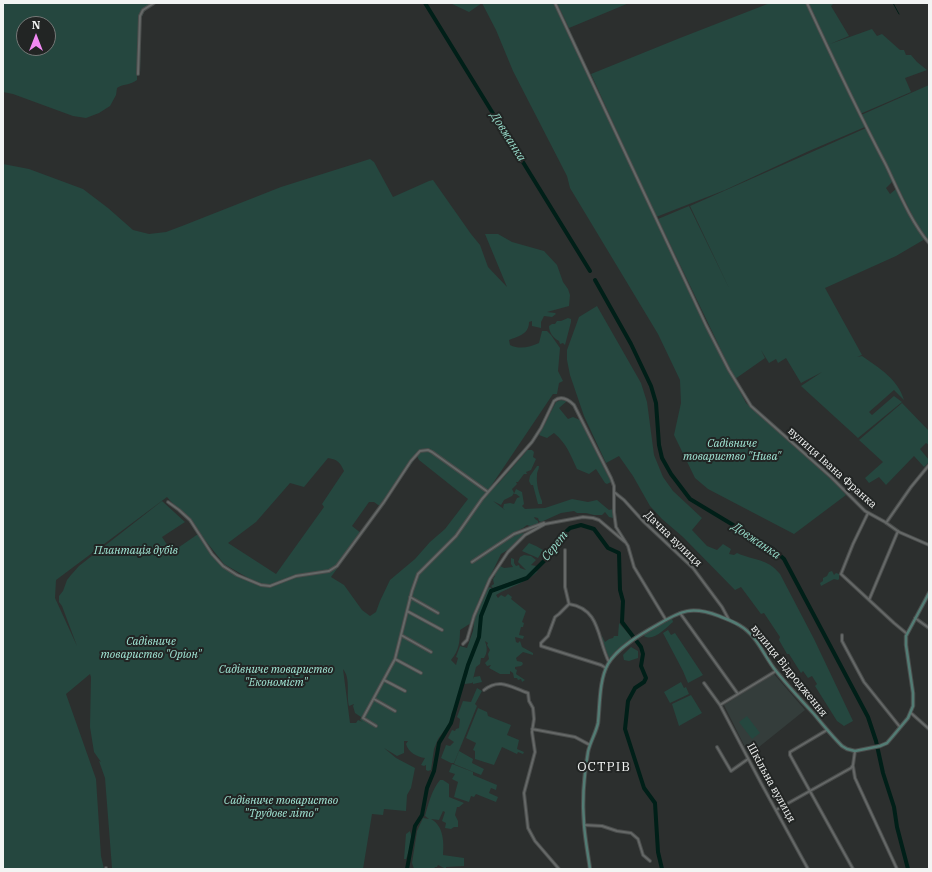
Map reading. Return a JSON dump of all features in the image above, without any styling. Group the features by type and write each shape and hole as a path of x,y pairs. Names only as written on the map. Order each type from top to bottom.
{"street":[{"path":"138,74 140,16 143,10 154,3"},
{"name":"вулиця Івана Франка","path":"555,3 706,324 729,370 750,406 826,472 868,513 898,531 929,546"},
{"path":"807,3 867,129 917,226 929,243"},
{"path":"376,726 363,718 394,659 413,585 419,572 456,536 488,492 514,464 534,438 554,401 561,398 570,401 579,414 611,478 614,492 614,521 631,553 634,567 666,620"},
{"path":"168,502 180,510 190,520 212,554 223,566 261,585 270,586 296,576 330,571 337,566 384,502 411,461 420,451 428,450 432,452 488,492"},
{"path":"886,523 911,487 929,465"},
{"name":"Дачна вулиця","path":"614,492 693,568 722,607 729,620"},
{"path":"868,513 841,574 906,633"},
{"path":"472,562 514,534 540,524 577,517 599,520 625,542"},
{"path":"464,644 467,640 485,587 508,552 522,538 548,523"},
{"path":"869,600 898,531"},
{"path":"565,550 565,587 569,604"},
{"path":"897,869 855,778 853,766 855,751 875,748 887,742 901,728 911,713 913,706 913,693 906,645 906,633 929,593"},
{"path":"410,598 438,613"},
{"path":"569,604 555,617 548,636 541,644 544,647 588,660 606,668"},
{"path":"569,604 581,607 590,614 597,627 609,662"},
{"name":"вулиця Відродження","path":"590,869 584,825 584,789 590,745 597,725 602,683 606,668 609,662 641,634 680,613 698,610 729,620 745,628 754,637 776,671 827,730 842,746 851,751 855,751"},
{"path":"407,611 442,630"},
{"path":"680,613 738,694"},
{"path":"915,618 929,628"},
{"path":"401,635 431,652"},
{"path":"842,635 841,638 864,682 901,728"},
{"path":"394,659 421,673"},
{"path":"720,705 776,671"},
{"path":"384,680 405,691"},
{"path":"484,690 492,684 502,683 528,693 529,701 533,708 534,719 532,737 535,752 524,792 528,828 535,841 558,869"},
{"name":"Шкільна вулиця","path":"704,683 720,705 808,869"},
{"path":"374,699 395,711"},
{"path":"911,713 929,729"},
{"path":"532,729 574,737 590,745"},
{"path":"827,730 790,753 790,757 810,790 853,869"},
{"path":"717,747 731,771 748,759"},
{"path":"776,810 853,766"},
{"path":"584,825 602,826 617,831 631,833 638,839 643,854 650,861"}],"shaded area":[{"path":"774,674 805,710 749,755 724,705"}],"green space":[{"path":"3,3 156,3 144,12 141,21 140,75 137,76 137,80 135,82 117,88 116,95 110,106 99,113 86,118 73,116 13,94 3,92"},
{"path":"450,3 482,3 469,12"},
{"name":"Садівниче товариство \"Нива\"","path":"482,3 554,3 718,349 746,403 835,483 846,495 794,534 708,489 695,478 674,435 681,403 680,380 658,334 570,188 567,176 513,71 496,30"},
{"path":"557,3 629,3 569,28"},
{"path":"770,3 806,3 865,127 725,190 656,217 591,74"},
{"path":"808,3 834,3 831,6 849,36 830,44 872,29 877,36 882,34 900,50 904,50 906,55 911,55 927,70 905,78 911,92 860,114"},
{"path":"929,85 929,242 920,229 925,239 896,256 825,288 862,355 857,357 862,356 893,380 904,400 894,390 869,412 872,415 894,396 902,402 858,438 801,386 822,372 801,383 786,358 778,363 776,359 769,363 761,350 765,358 735,379 658,219 689,206 730,290 690,206 866,128 893,181 886,188 890,194 896,189 919,228 861,115"},
{"path":"370,159 374,162 393,197 433,180 480,245 488,267 507,287 485,234 498,234 512,242 544,251 557,265 563,282 568,289 570,295 569,306 547,312 556,314 552,317 544,316 541,322 541,328 532,326 532,321 529,322 529,326 525,332 520,336 509,340 510,345 514,347 529,347 539,343 542,331 547,331 560,348 558,371 563,381 559,383 557,394 553,394 487,492 498,484 527,450 532,450 534,452 533,457 536,459 531,470 526,472 527,474 524,474 518,482 516,482 517,484 512,489 514,493 512,496 504,500 501,505 493,501 505,510 503,508 504,504 514,504 517,498 520,497 514,494 516,489 522,492 524,504 522,506 525,509 545,508 572,499 588,502 597,500 609,510 614,510 613,518 609,517 605,512 602,515 594,515 577,513 574,511 561,513 541,522 538,518 534,517 538,521 538,524 533,527 527,525 497,544 512,535 524,533 514,545 501,554 480,597 471,623 460,630 460,638 456,653 451,660 456,665 458,658 456,657 460,646 467,648 473,631 475,614 486,589 490,587 492,589 489,592 489,596 497,589 527,578 538,571 524,581 496,595 498,598 501,595 505,597 508,594 512,597 511,599 526,611 522,622 524,623 523,627 521,627 519,635 524,636 523,639 515,637 516,642 518,643 520,641 522,647 533,653 533,655 523,652 516,658 517,661 522,662 523,664 515,667 517,670 516,674 525,680 522,682 521,679 518,680 517,678 514,678 513,673 510,671 510,674 500,674 489,668 491,665 487,666 485,663 489,659 488,654 490,650 487,645 488,643 485,641 487,652 484,658 481,658 480,664 476,667 473,679 474,677 480,676 482,682 465,684 464,681 467,675 469,663 465,670 456,705 452,712 449,724 438,739 434,749 431,770 426,770 426,765 421,765 425,758 419,757 411,752 406,744 408,741 404,741 404,753 397,756 384,748 396,758 415,768 411,788 407,795 406,811 384,809 383,815 372,814 363,869 112,868 105,778 99,761 101,762 94,752 90,727 90,674 66,694 96,779 101,856 104,869 3,869 3,164 29,169 83,189 133,230 149,234 166,232 281,187","holes":["417,456 419,460 468,499 445,529 430,542 415,559 390,580 376,612 370,616 362,610 344,585 331,577 362,534 352,526 369,502 374,502 381,507","328,458 338,462 344,471 322,504 324,507 276,574 228,543 256,522 290,483 304,487","167,497 201,535 224,564 257,583 233,572 221,564 198,534 172,552 162,537 185,522 162,501 79,566 67,580 63,591 59,596 59,602 62,606 77,646 55,598 56,580","343,669 348,682 349,706 354,704 353,706 355,713 361,717 360,720 363,722 358,720 356,723 350,723"]},
{"path":"597,306 641,383 647,402 654,455 663,477 673,491 702,518 692,530 707,546 717,550 723,544 731,549 729,554 734,555 737,553 760,560 770,565 780,574 814,639 853,721 844,726 837,721 815,686 817,684 812,676 808,678 803,671 801,673 789,654 787,654 779,640 780,637 764,613 761,614 741,587 735,590 683,537 662,519 650,506 633,476 619,456 606,463 584,416 570,375 567,360 567,350 579,317"},
{"path":"568,318 571,319 571,322 565,345 563,343 560,344 559,341 552,335 549,326 555,324 557,321"},
{"path":"561,400 567,401 559,408 568,419 573,417 580,420 611,482 607,484 605,483 596,469 589,474 577,469 565,445 554,433 547,438 539,435 556,402"},
{"path":"902,403 929,431 929,445 926,443 920,449 929,462 924,467 914,456 886,485 879,477 869,483 865,478 883,462 859,440"},
{"path":"537,466 539,466 539,469 537,474 537,485 542,504 538,504 533,485 531,485 529,481 530,476"},
{"path":"529,543 543,550 538,558 522,551"},
{"path":"524,555 531,556 536,560 531,565 536,566 534,572 528,576 493,588 491,586 494,584 494,574 500,566 504,568 513,567 511,564 511,558 514,559 516,566 519,565 520,568 526,570 518,562 520,557"},
{"path":"832,571 834,575 836,573 839,574 839,579 834,579 821,586 820,583 823,581 823,578"},
{"path":"669,618 672,618 673,622 659,634 651,637 644,636 646,630"},
{"path":"619,623 632,638 609,658 601,638 602,636 605,642 614,636 618,636"},
{"path":"668,630 671,635 675,633 703,675 688,683 663,633"},
{"path":"631,647 638,651 638,658 629,661 624,660 623,655"},
{"path":"681,682 684,688 686,687 689,694 670,703 664,692"},
{"path":"477,688 482,691 475,704 477,706 454,763 451,763 441,758 446,745 450,746 454,742 448,738 452,730 455,731 459,728 460,719 457,717 463,701 471,702"},
{"path":"691,695 702,713 679,726 672,704"},
{"path":"478,708 487,712 488,716 511,725 507,735 519,740 517,749 524,752 523,754 518,752 517,754 502,747 494,765 475,759 475,751 473,750 476,743 466,738"},
{"path":"747,716 760,733 752,739 739,722"},
{"path":"459,751 473,759 472,763 484,769 481,775 454,764"},
{"path":"452,764 473,772 473,775 497,785 496,790 491,788 489,793 498,797 496,802 476,794 474,797 471,796 469,802 454,797 458,782 452,779 455,774 449,772"},
{"path":"440,780 443,780 449,784 449,797 464,803 457,807 455,815 458,821 458,827 451,829 445,828 446,823 442,821 445,812 443,811 439,820 431,819 441,830 443,855 464,858 464,866 446,867 446,869 438,865 434,869 414,869 412,863 417,831 423,818 429,819 425,816 427,807"},
{"path":"410,831 410,845 406,859 404,859 406,834"}],"waterway":[{"name":"Довжанка","path":"425,3 590,271"},
{"path":"893,3 899,14"},
{"name":"Довжанка","path":"595,280 631,344 651,386 656,403 659,445 662,458 671,474 690,499 773,549 784,559 868,717 894,807 897,827 908,869"},
{"name":"Серет","path":"407,869 415,826 422,815 427,788 434,771 439,743 451,723 468,665 479,637 481,616 491,591 527,578 548,557 557,540 570,528 581,525 594,529 608,548 619,553 620,590 623,601 622,622 641,647 643,654 641,666 646,678 644,682 635,688 628,701 625,729 644,788 655,803 658,852 662,869"}],"district":[{"name":"ОСТРІВ","path":"604,767"}],"park label":[{"name":"Плантація дубів","path":"136,551"},
{"name":"Садівниче товариство \"Оріон\"","path":"151,648"},
{"name":"Садівниче товариство \"Економіст\"","path":"276,676"},
{"name":"Садівниче товариство \"Трудове літо\"","path":"281,807"}]}
